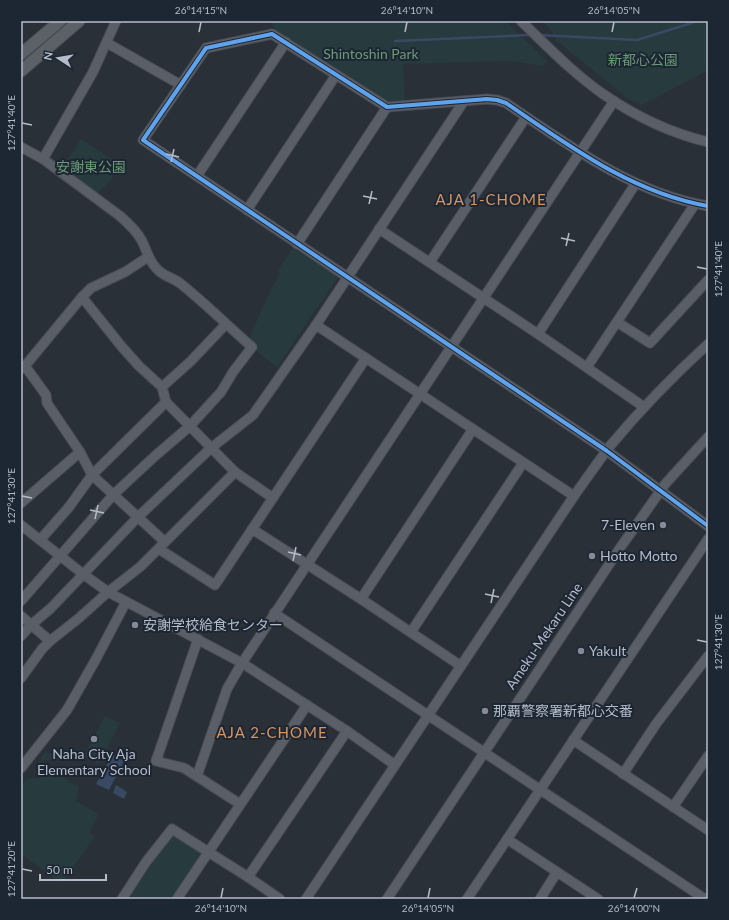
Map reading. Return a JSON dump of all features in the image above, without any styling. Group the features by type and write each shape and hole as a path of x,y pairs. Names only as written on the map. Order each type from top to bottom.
{"main road":[{"path":"21,54 60,21"},
{"path":"23,65 79,21"}],"street":[{"path":"43,159 93,72 116,21"},
{"path":"521,21 580,76 614,101 661,127 708,142"},
{"path":"708,206 695,204 662,194 636,183 580,153 506,103 497,100 487,99 387,108 272,34 206,48 143,140 607,451 708,526"},
{"path":"196,176 286,42"},
{"path":"106,43 181,85"},
{"path":"247,210 336,75"},
{"path":"21,636 31,625 51,608 138,517 211,448 253,415 316,325 464,101"},
{"path":"198,776 227,690 242,663 614,101"},
{"path":"297,244 387,108"},
{"path":"430,262 526,117"},
{"path":"21,148 43,159 129,224 141,240 152,265 159,272 179,282 206,304 252,347 232,372 221,392 190,426 155,456 113,496 21,601"},
{"path":"538,334 636,183"},
{"path":"587,367 695,204"},
{"path":"379,229 587,367 644,408"},
{"path":"148,257 125,272 95,286 82,297 23,367 46,395 47,403 80,452 92,475 113,496 165,542"},
{"path":"617,322 650,343 708,280"},
{"path":"82,297 122,347 139,366 162,387 166,402 235,472 273,498"},
{"path":"162,387 191,361 226,324"},
{"path":"316,325 574,496"},
{"path":"306,899 574,496 607,451 644,408 684,366 708,344"},
{"path":"159,549 215,585 366,358"},
{"path":"40,540 69,507 92,475 166,402"},
{"path":"361,599 473,429"},
{"name":"Ameku-Mekaru Line","path":"387,899 620,548 661,490 708,437"},
{"path":"21,503 80,452"},
{"path":"411,632 523,463"},
{"path":"21,678 42,648 140,567 235,472"},
{"path":"21,525 108,592 242,663 347,731 395,765"},
{"path":"252,529 361,599 461,666"},
{"path":"467,899 708,539"},
{"path":"21,768 67,710 126,602"},
{"path":"274,613 705,899"},
{"path":"21,616 50,641"},
{"path":"198,639 156,761 184,768 240,804"},
{"path":"623,774 656,724 708,656"},
{"path":"179,898 307,705"},
{"path":"248,877 347,731"},
{"path":"573,740 708,830"},
{"path":"673,807 708,756"},
{"path":"122,899 146,862 172,829 280,899"},
{"path":"507,839 598,899"},
{"path":"540,899 557,872"}],"green space":[{"name":"Shintoshin Park","path":"271,21 505,21 547,61 542,66 512,61 403,64 405,101 389,103 278,38"},
{"name":"新都心公園","path":"543,21 708,21 708,70 642,105 627,98 557,41 552,31"},
{"name":"安謝東公園","path":"81,139 118,163 111,180 97,194 63,168"},
{"path":"293,248 338,277 277,367 254,349 249,340 259,315 280,274 278,270"},
{"path":"105,716 120,723 99,764 84,756"},
{"path":"46,752 75,760 46,760 41,762 41,757"},
{"path":"74,766 73,771 66,771 54,775 53,778 62,777 79,787 76,801 99,814 89,833 95,836 62,883 21,854 21,788 26,779 40,778 41,772"},
{"path":"173,833 201,853 172,899 128,899"}],"water":[{"path":"112,755 124,761 109,790 96,784"},
{"path":"116,785 127,792 124,799 113,793"}],"waterway":[{"path":"539,35 637,40 698,21"},
{"path":"395,41 530,35"}],"cycle path":[{"path":"708,206 680,200 627,179 577,151 506,103 497,100 487,99 387,107 272,34 206,48 143,140 607,451 708,526"}],"place":[{"name":"7-Eleven","path":"663,525"},
{"name":"Hotto Motto","path":"592,556"},
{"name":"安謝学校給食センター","path":"135,625"},
{"name":"Yakult","path":"581,651"},
{"name":"那覇警察署新都心交番","path":"485,711"},
{"name":"Naha City Aja Elementary School","path":"94,739"}],"district":[{"name":"AJA 1-CHOME","path":"491,200"},
{"name":"AJA 2-CHOME","path":"272,733"}]}
